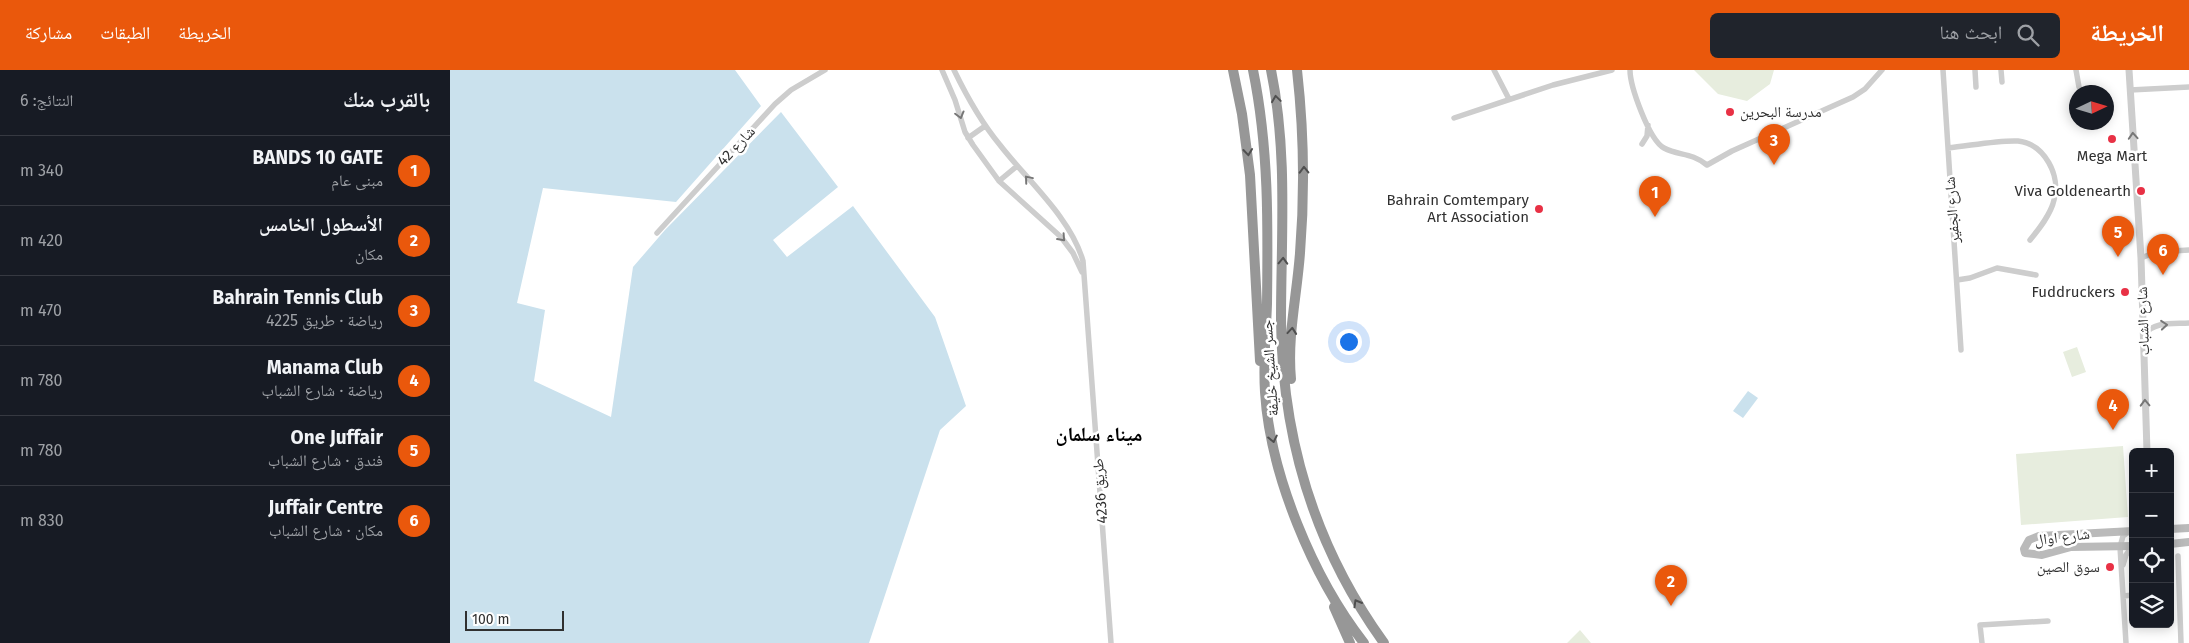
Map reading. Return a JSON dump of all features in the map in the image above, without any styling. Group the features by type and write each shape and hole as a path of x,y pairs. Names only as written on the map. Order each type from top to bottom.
{"highway":[{"path":"1233,70 1242,114 1250,175 1259,358 1265,391"},
{"name":"جسر الشيخ خليفة","path":"1253,70 1263,126 1268,196 1265,391 1273,440 1293,512 1307,548 1330,592 1364,643"},
{"name":"جسر الشيخ خليفة","path":"1271,70 1282,156 1283,239 1281,319 1288,415 1300,472 1324,539 1341,575 1364,615 1384,643"},
{"path":"1288,415 1292,397 1290,354 1300,255 1304,179 1304,144 1297,70"},
{"path":"1330,592 1350,643"}],"main road":[{"path":"2174,528 2189,528"},
{"name":"شارع اوال","path":"2129,531 2039,536 2029,540 2024,548 2026,553 2034,556 2071,547 2129,546"},
{"path":"2174,544 2189,542"}],"street":[{"name":"شارع 42","path":"657,233 775,104 791,90 825,70"},
{"name":"طريق 4236","path":"942,70 968,138 999,181 1061,237 1073,253 1085,280"},
{"path":"1494,70 1509,99"},
{"path":"1580,70 1582,77"},
{"path":"1454,118 1509,99 1612,70"},
{"path":"1630,70 1636,98 1656,140 1665,148 1694,156 1707,165 1732,151 1853,97 1865,89 1882,70"},
{"name":"شارع الجفير","path":"1944,70 1961,350"},
{"path":"1975,70 1976,87"},
{"path":"2001,70 2002,82"},
{"path":"2076,70 2079,85"},
{"name":"شارع الشباب","path":"2129,70 2141,258 2147,448"},
{"name":"طريق 4236","path":"954,71 970,103 985,126 1055,211 1073,237 1081,253 1085,280 1111,643"},
{"path":"2130,90 2189,87"},
{"path":"1642,144 1647,136 1648,123"},
{"path":"968,138 985,126"},
{"path":"1948,148 2018,141 2031,145 2042,154 2055,175 2054,200 2043,222 2030,240"},
{"path":"999,181 1017,166"},
{"path":"2140,247 2156,252"},
{"path":"2141,258 2156,252 2189,250"},
{"path":"1956,280 1970,278 1997,268 2036,275"},
{"path":"2144,335 2148,330 2157,325 2189,323"},
{"path":"2126,643 2120,547 2123,536 2129,532"},
{"path":"2122,570 2129,550"},
{"path":"2178,556 2181,643"},
{"path":"2123,596 2129,595"},
{"path":"1982,643 1980,625 2048,621"}],"green space":[{"path":"1694,70 1774,70 1770,84 1747,101 1718,94"},
{"path":"2077,347 2086,372 2072,377 2063,352"},
{"path":"2123,446 2128,517 2021,525 2016,454"},
{"path":"1580,630 1591,643 1567,643"}],"water":[{"path":"450,70 735,70 761,106 676,202 543,188 517,303 545,310 534,381 611,417 633,267 665,230 781,112 838,187 773,240 787,257 853,206 935,317 966,406 940,430 869,643 450,643"},
{"path":"1748,391 1758,398 1743,418 1733,411"}],"place":[{"name":"مدرسة البحرين","path":"1730,112"},
{"name":"Mega Mart","path":"2112,139"},
{"name":"Bahrain Tennis Club","path":"1774,165"},
{"name":"Viva Goldenearth","path":"2141,191"},
{"name":"Bahrain Comtempary Art Association","path":"1539,209"},
{"name":"BANDS 10 GATE","path":"1655,217"},
{"name":"One Juffair","path":"2118,257"},
{"name":"Juffair Centre","path":"2163,275"},
{"name":"Fuddruckers","path":"2125,292"},
{"name":"Manama Club","path":"2113,430"},
{"name":"سوق الصين","path":"2110,567"},
{"name":"الأسطول الخامس","path":"1671,606"}],"district":[{"name":"ميناء سلمان","path":"1099,434"}]}
